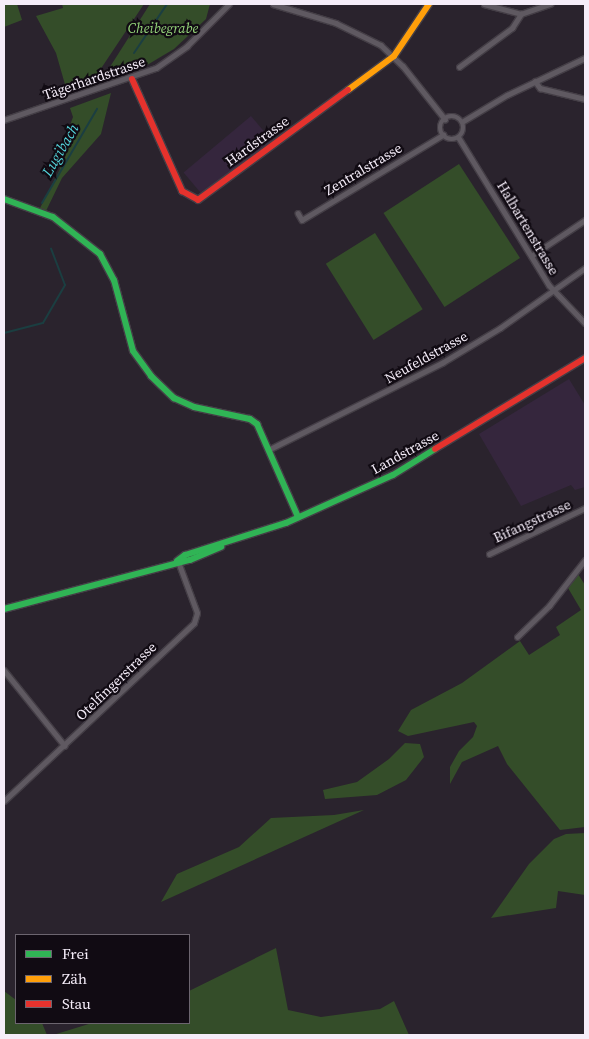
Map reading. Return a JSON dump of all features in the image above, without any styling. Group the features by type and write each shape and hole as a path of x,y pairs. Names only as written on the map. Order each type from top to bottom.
{"street":[{"name":"Tägerhardstrasse","path":"4,120 132,79 175,56 229,4"},
{"path":"273,4 354,30 394,56 445,119"},
{"name":"Hardstrasse","path":"132,79 182,191 192,200 198,200 394,56 429,4"},
{"path":"484,4 521,14 550,4"},
{"path":"459,67 512,28 521,14"},
{"path":"462,122 536,81 585,58"},
{"path":"536,81 540,88 585,99"},
{"path":"454,117 462,122 464,128 459,138 449,139 443,135 441,126 445,119 454,117"},
{"name":"Zentralstrasse","path":"298,213 302,220 443,135"},
{"name":"Halbartenstrasse","path":"459,138 554,290 585,323"},
{"path":"4,199 53,217 100,254 114,280 133,351 151,376 174,398 194,407 250,419 257,424 298,517"},
{"path":"531,256 585,220"},
{"name":"Neufeldstrasse","path":"268,450 442,363 500,328 585,268"},
{"name":"Landstrasse","path":"4,609 177,561 190,560 225,544 298,517 393,475 585,358"},
{"name":"Bifangstrasse","path":"489,554 585,508"},
{"path":"516,637 549,606 585,560"},
{"name":"Otelfingerstrasse","path":"4,801 65,746 196,620 197,611 190,600 177,561"},
{"path":"4,670 65,746"}],"shaded area":[{"path":"251,116 272,141 205,198 184,173"},
{"path":"569,379 585,405 585,487 575,490 571,485 521,506 479,434"}],"green space":[{"path":"4,4 17,4 22,20 4,27"},
{"path":"62,4 144,4 92,82 66,88 56,53 36,16 63,8"},
{"name":"Cheibegrabe","path":"150,4 210,4 206,19 174,49 142,68 101,81"},
{"path":"111,93 101,134 62,178 46,211 39,210 60,169 58,158 73,117 70,108"},
{"path":"459,164 520,258 445,307 384,213"},
{"path":"375,233 423,309 374,340 326,264"},
{"path":"578,574 585,585 585,827 560,830 507,764 498,746 462,762 450,784 450,767 459,751 473,737 477,726 474,722 408,736 398,731 411,710 462,683 520,641 529,655 560,635 556,627 581,610 568,588"},
{"path":"405,743 420,744 424,757 406,780 377,795 325,799 323,790 357,782 389,759"},
{"path":"364,810 161,902 177,874 239,847 271,818 334,815"},
{"path":"585,833 585,895 558,891 556,908 491,918 529,864 554,839 566,834"},
{"path":"276,948 288,1010 321,1017 380,1009 394,1001 409,1035 53,1035 89,1024 190,1024 190,991"},
{"path":"4,991 15,999 15,1024 42,1024 47,1035 4,1035"}],"waterway":[{"name":"Lugibach","path":"134,53 167,4"},
{"name":"Lugibach","path":"42,203 97,109"},
{"name":"Lugibach","path":"4,333 43,323 65,285 51,249"}],"traffic: fast":[{"path":"4,199 53,217 100,254 114,280 133,351 151,376 174,398 194,407 250,419 257,424 298,517"},
{"path":"177,561 185,555 286,523 393,475 435,449"},
{"path":"4,609 190,560 221,547"}],"traffic: slow":[{"path":"348,90 394,56 429,4"}],"traffic: jam":[{"path":"132,79 182,191 198,200 348,90"},
{"path":"435,449 585,358"}]}
